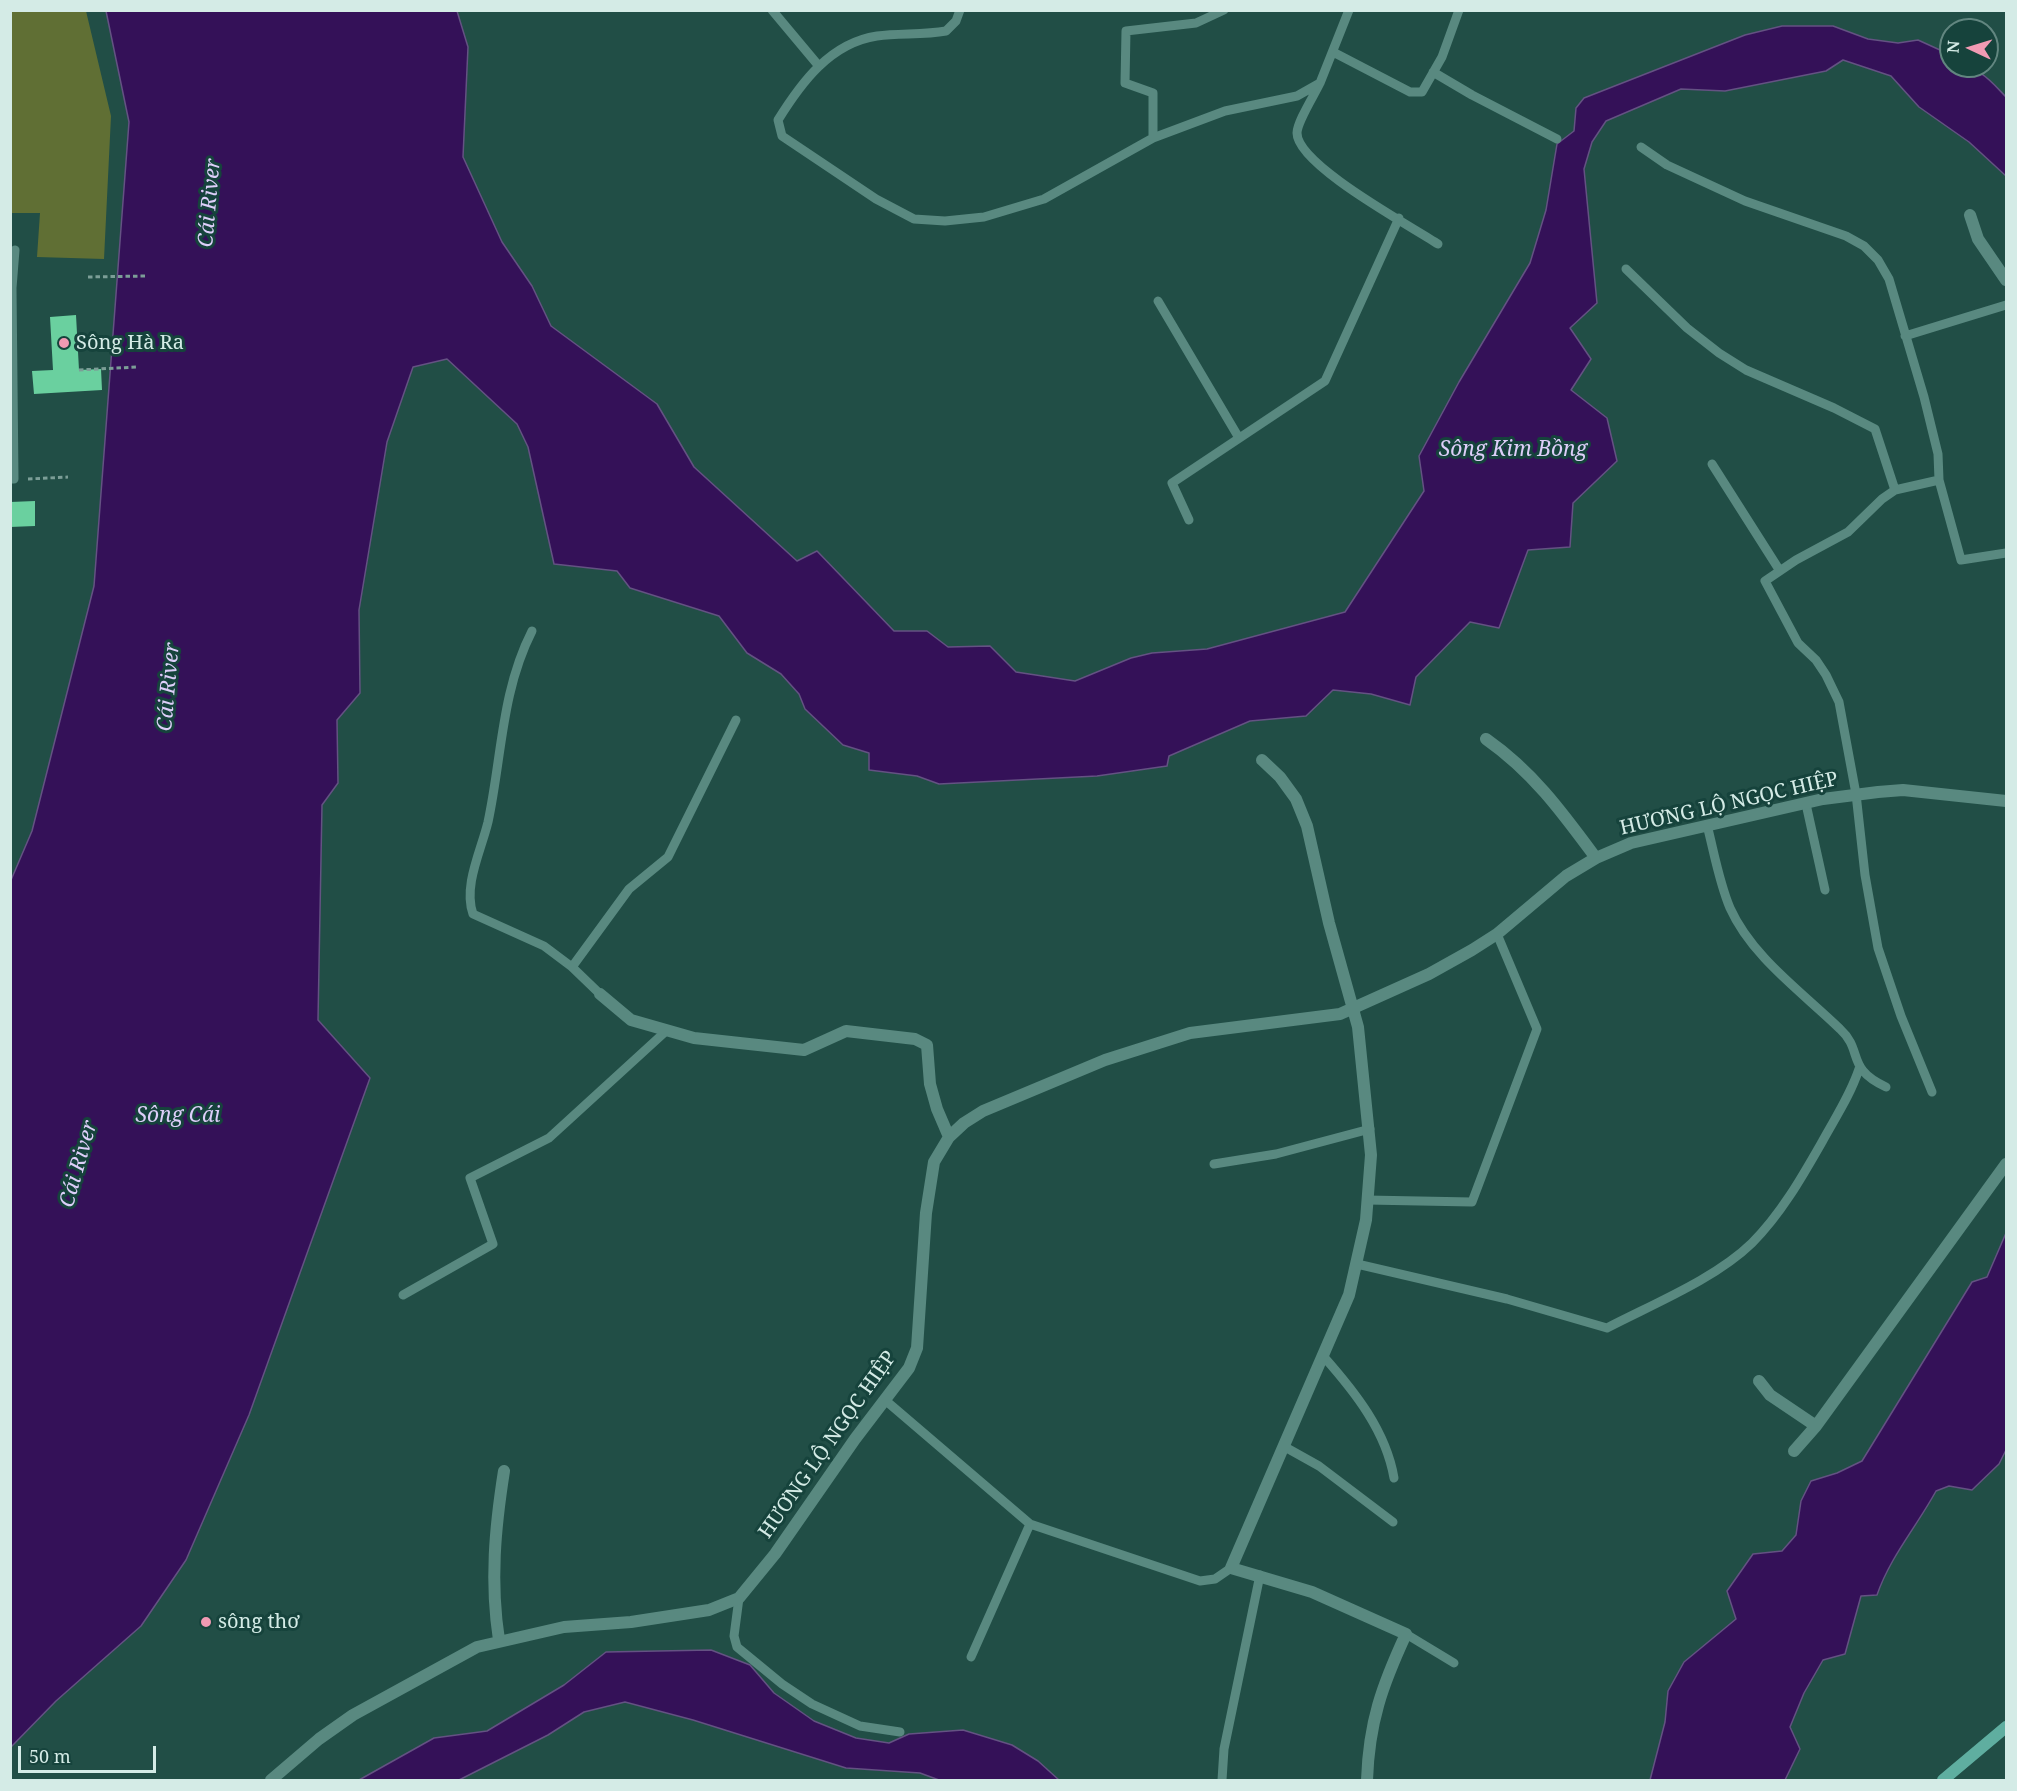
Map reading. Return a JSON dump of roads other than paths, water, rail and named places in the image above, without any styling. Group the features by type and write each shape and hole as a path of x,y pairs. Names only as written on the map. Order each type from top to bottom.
{"street":[{"path":"1970,215 1978,240 2007,280"},
{"path":"1486,739 1512,757 1539,783 1596,858"},
{"path":"1262,760 1280,777 1296,800 1307,826 1329,923 1354,1008 1370,1129 1368,1200 1357,1264 1346,1305 1231,1568 1312,1592 1406,1634 1378,1699 1370,1735 1367,1780"},
{"name":"HƯƠNG LỘ NGỌC HIỆP","path":"271,1780 319,1739 353,1715 477,1647 499,1640 564,1627 630,1622 710,1610 739,1598 775,1554 836,1465 909,1368 917,1348 929,1187 934,1162 950,1137 964,1123 983,1111 1105,1060 1190,1033 1340,1014 1429,974 1497,934 1566,876 1596,858 1632,843 1856,794 1904,790 2007,801"},
{"path":"600,994 631,1020 665,1032 735,1044 804,1050 846,1031 915,1039 927,1045 930,1084 936,1109 950,1137"},
{"path":"1794,1451 1816,1426 2007,1164"},
{"path":"1759,1382 1770,1395 1816,1426"},
{"path":"499,1640 492,1574 495,1525 504,1471"},
{"path":"1943,1780 2007,1727"}],"lane":[{"path":"772,10 818,65"},
{"path":"960,10 956,21 946,31 865,39 855,42 818,65 778,120 782,136 876,199 914,219 945,221 984,218 1044,199 1153,138 1224,111 1297,96 1320,83"},
{"path":"1153,138 1153,93 1125,84 1126,31 1197,23 1224,10"},
{"path":"1349,10 1320,83 1297,132 1300,146 1325,172 1438,243"},
{"path":"1333,52 1410,92 1422,92 1442,57 1459,10"},
{"path":"1433,72 1462,90 1557,139"},
{"path":"1641,147 1667,165 1745,201 1846,236 1864,246 1878,260 1889,279 1938,454 1939,480 1961,560 2007,552"},
{"path":"1189,520 1172,483 1325,381 1399,218"},
{"path":"12,479 11,287 15,250"},
{"path":"1626,269 1679,321 1746,370 1834,408 1875,429 1895,490"},
{"path":"1158,301 1239,438"},
{"path":"1905,336 2007,305"},
{"path":"1712,464 1780,571"},
{"path":"1932,1092 1900,1016 1878,948 1864,875 1856,794 1839,702 1821,667 1798,643 1765,581 1848,532 1882,499 1895,490 1939,480"},
{"path":"532,631 517,662 498,752 488,819 468,900 473,914 544,946 572,967 600,994"},
{"path":"572,967 629,889 668,857 736,720"},
{"path":"1806,804 1825,890"},
{"path":"1707,825 1725,896 1752,944 1812,1006 1842,1030 1859,1069 1873,1081 1886,1087"},
{"path":"1368,1200 1472,1202 1537,1029 1497,934"},
{"path":"403,1295 493,1244 470,1178 549,1138 665,1032"},
{"path":"1357,1264 1507,1299 1607,1328 1697,1282 1750,1244 1777,1215 1807,1168 1852,1091 1859,1069"},
{"path":"1214,1164 1276,1154 1370,1129"},
{"path":"1324,1357 1353,1392 1377,1428 1394,1478"},
{"path":"885,1400 1030,1524 1200,1581 1215,1579 1231,1568"},
{"path":"1285,1447 1319,1466 1393,1522"},
{"path":"971,1657 1030,1524"},
{"path":"1222,1780 1221,1768 1226,1738 1260,1575"},
{"path":"739,1598 734,1636 737,1647 782,1684 813,1704 860,1726 900,1732"},
{"path":"1406,1634 1454,1663"}],"water":[{"name":"Sông Cái","path":"106,11 457,11 468,47 463,157 502,242 532,286 551,326 657,404 694,467 797,561 817,551 894,631 927,631 948,647 990,646 1016,672 1075,681 1131,658 1152,653 1207,649 1345,612 1424,491 1419,456 1459,382 1530,263 1546,210 1557,144 1574,131 1576,108 1584,98 1745,35 1782,26 1833,26 1868,39 1898,43 1918,40 1939,50 1939,78 1987,78 2006,97 2006,176 1969,142 1919,107 1891,76 1843,60 1826,71 1725,91 1681,89 1606,121 1592,142 1584,169 1597,303 1570,328 1591,359 1571,390 1607,418 1617,461 1573,503 1570,547 1528,550 1499,628 1470,622 1416,677 1410,705 1371,694 1333,690 1306,716 1250,721 1169,756 1167,766 1097,776 939,784 917,776 869,770 869,753 843,745 805,709 799,694 781,674 747,653 719,616 630,588 617,571 554,564 528,447 517,424 447,359 413,367 387,442 359,610 360,693 337,720 338,783 322,805 318,1020 370,1078 249,1415 186,1560 141,1626 56,1701 11,1747 11,880 32,831 94,586 129,122"},
{"path":"2006,1233 2006,1450 1999,1464 1972,1490 1949,1486 1936,1491 1896,1555 1877,1595 1861,1596 1845,1654 1823,1660 1804,1693 1790,1727 1800,1749 1785,1780 1650,1780 1665,1722 1668,1691 1684,1662 1736,1619 1727,1591 1753,1554 1782,1551 1796,1535 1801,1501 1811,1481 1837,1473 1862,1461 1972,1282 1987,1277"},
{"path":"711,1650 750,1665 774,1693 814,1721 856,1738 889,1743 909,1734 963,1730 1012,1745 1038,1761 1059,1780 939,1780 920,1773 846,1768 693,1720 625,1702 584,1712 548,1735 459,1780 359,1780 434,1738 487,1731 564,1685 606,1652"}],"place":[{"name":"Sông Hà Ra","path":"64,343"},
{"name":"sông thơ","path":"206,1622"}],"water label":[{"name":"Cái River","path":"210,203"},
{"name":"Sông Kim Bồng","path":"1513,450"},
{"name":"Cái River","path":"169,687"},
{"name":"Cái River","path":"79,1164"}]}
